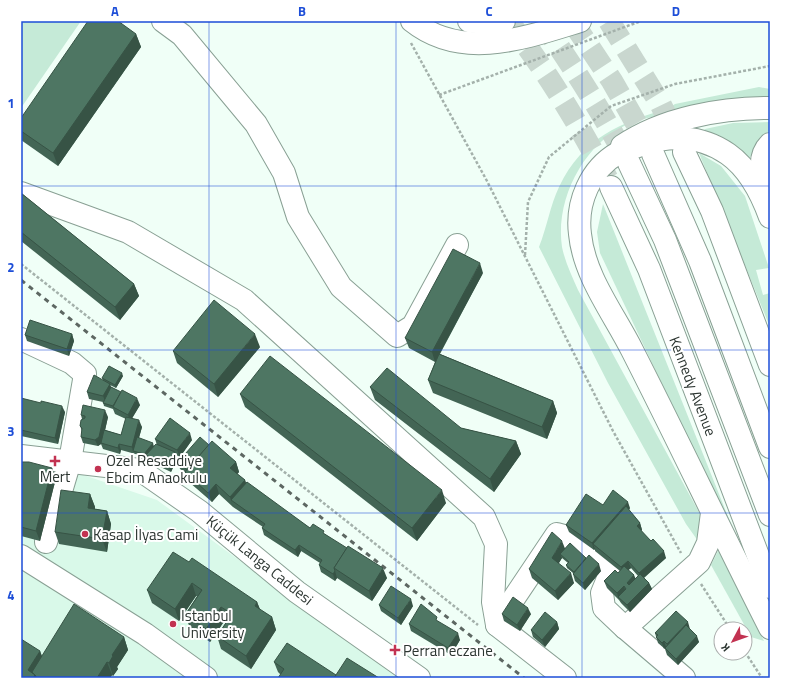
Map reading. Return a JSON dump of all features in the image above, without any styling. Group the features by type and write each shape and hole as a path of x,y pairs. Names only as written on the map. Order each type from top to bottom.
{"main road":[{"path":"163,21 182,35 256,124 284,172 298,217 341,287 398,336 413,326 458,245"},
{"path":"469,21 485,23 504,21"},
{"path":"411,31 423,30 436,36 474,44 490,44 528,37 580,21"},
{"path":"770,108 716,113 663,126 635,137 617,149 595,173 586,188 581,205 580,236 585,256 592,274 632,348 770,628"},
{"path":"605,162 619,152 652,140 691,138 711,144 730,155 745,171 757,189 770,217"},
{"path":"770,144 765,149 762,157 762,173 770,198"},
{"path":"684,152 712,211 770,365"},
{"path":"654,154 700,261 770,447"},
{"path":"629,163 665,240 770,515"},
{"name":"Kennedy Avenue","path":"611,187 649,269 770,586"},
{"path":"21,193 128,232 244,300 484,517 496,544 490,627"},
{"path":"21,339 72,363 85,374 70,461 46,542"},
{"path":"140,470 152,452"},
{"name":"Küçük Langa Caddesi","path":"21,456 140,470 199,511 298,592 419,678"},
{"path":"625,628 692,570 699,562 708,543 712,513"},
{"path":"490,627 557,534 568,537 609,570 607,581 602,593 604,608 625,628 684,678"},
{"path":"21,556 145,634 206,678"},
{"path":"490,627 565,678"}],"path":[{"path":"439,95 641,21"},
{"path":"411,31 439,95 487,181 613,431 671,538 725,621"},
{"path":"21,264 490,627"},
{"path":"751,661 762,678"}],"shaded area":[{"path":"21,21 81,21 21,108"},
{"path":"759,87 770,89 770,99 727,102 650,118 626,125 611,134 597,146 585,160 575,176 563,211 561,229 562,247 569,269 578,290 701,516 703,548 686,524 608,383 539,247 559,187 579,156 591,144 619,126 669,108 675,104"},
{"path":"770,122 770,131 761,136 749,159 703,132 705,129 733,123"},
{"path":"699,153 721,166 745,196 769,268 756,270 763,295 770,293 770,327"},
{"path":"603,204 731,524 678,418 600,253 597,232"},
{"name":"Istanbul University","path":"21,464 66,469 157,500 400,678 21,678"},
{"path":"719,549 764,641 753,638 753,621 742,621 711,565"}],"building":[{"path":"88,21 118,21 136,34 53,153 21,131 21,118"},
{"path":"21,193 134,284 115,307 21,232"},
{"path":"453,249 480,263 432,352 405,338"},
{"path":"214,300 255,334 214,384 173,351"},
{"path":"30,320 72,334 67,349 25,335"},
{"path":"439,354 553,401 542,427 428,380"},
{"path":"270,356 442,490 412,528 240,394"},
{"path":"109,366 122,373 115,385 102,378"},
{"path":"387,368 461,428 516,441 490,479 370,387"},
{"path":"94,375 110,384 103,396 87,392"},
{"path":"111,387 121,392 113,406 103,403"},
{"path":"122,390 137,398 128,415 113,407"},
{"path":"21,398 62,406 55,438 21,430"},
{"path":"83,405 105,410 99,437 95,440 81,437 81,420 85,418 85,416 81,415"},
{"path":"126,417 139,420 132,447 119,444 118,448 101,443 104,430 121,435"},
{"path":"170,418 190,433 177,450 155,439"},
{"path":"137,437 153,443 144,454 133,451"},
{"path":"200,437 209,445 187,470 178,462"},
{"path":"212,441 236,462 230,468 245,480 230,497 216,484 208,493 185,472"},
{"path":"156,444 175,452 168,465 146,455"},
{"path":"21,462 29,462 52,468 36,531 21,527"},
{"path":"247,482 310,528 313,524 324,531 323,533 347,548 334,568 335,571 333,574 319,565 322,560 299,545 295,550 262,528 265,524 231,500"},
{"name":"Kasap İlyas Cami","path":"61,490 90,494 88,508 107,511 102,539 55,532"},
{"path":"613,490 628,502 592,543 566,525 586,494 603,505"},
{"path":"626,506 640,523 637,526 651,541 653,539 664,551 639,573 628,561 621,567 593,544"},
{"path":"552,532 562,541 552,558 571,573 555,591 529,569"},
{"path":"570,543 586,558 574,572 566,565 569,562 560,554"},
{"path":"348,546 383,568 369,591 334,568"},
{"path":"173,552 189,562 192,558 257,602 255,606 272,617 246,656 217,636 232,614 221,607 206,629 185,615 202,590 192,583 175,609 147,590"},
{"path":"589,555 599,564 583,583 573,574"},
{"path":"624,566 634,575 627,583 629,585 640,574 649,583 627,605 618,597 626,589 624,586 617,593 604,581 615,570 618,573"},
{"path":"391,586 411,599 398,618 379,605"},
{"path":"513,597 528,608 517,625 502,614"},
{"path":"74,604 124,637 112,655 113,656 109,663 107,662 97,678 37,678 32,672"},
{"path":"421,604 437,617 436,620 458,633 448,648 409,624"},
{"path":"676,611 688,622 667,644 664,641 662,643 656,637 658,635 655,633"},
{"path":"545,612 557,622 542,640 531,630"},
{"path":"686,625 697,636 676,659 665,648"},
{"path":"21,639 40,651 28,670 35,675 33,678 21,678"},
{"path":"287,643 336,675 334,678 278,678 284,669 274,662"},
{"path":"347,658 379,678 334,678"}],"tunnel":[{"path":"508,21 523,40 562,99 609,182"},
{"path":"541,21 587,90 629,163"},
{"path":"572,21 612,81 652,151"},
{"path":"609,21 661,105 678,140"}],"railway":[{"path":"21,280 524,678"}],"place":[{"name":"Mert","path":"55,461"},
{"name":"Ozel Resaddiye Ebcim Anaokulu","path":"98,469"},
{"name":"Kasap İlyas Cami","path":"85,534"},
{"name":"Istanbul University","path":"173,624"},
{"name":"Perran eczane","path":"395,650"}]}
